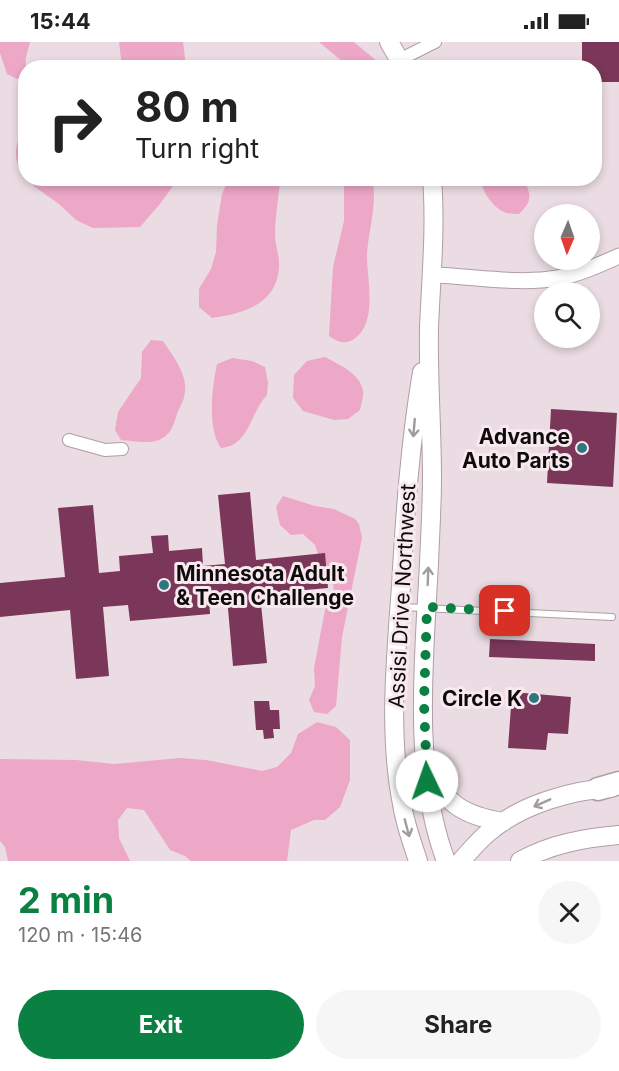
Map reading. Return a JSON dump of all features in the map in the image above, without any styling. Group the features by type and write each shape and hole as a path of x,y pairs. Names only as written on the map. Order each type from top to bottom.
{"main road":[{"path":"389,42 401,60"},
{"name":"Assisi Drive Northwest","path":"432,186 434,227 429,329 432,479 425,740 430,806 436,835 446,861"},
{"name":"Assisi Drive Northwest","path":"418,861 403,812 397,771 396,695 404,533 416,409 429,329"},
{"path":"425,740 432,770 447,797 467,813 503,822"},
{"path":"461,861 487,834 503,822 555,798 579,791 612,787"},
{"path":"520,861 566,843 619,835"}],"street":[{"path":"408,60 435,42"},
{"path":"432,274 496,279 549,279 577,273 619,256"},
{"path":"69,440 105,450 122,449"}],"lane":[{"path":"399,606 612,616"}],"shaded area":[{"path":"0,42 30,42 26,60 18,60 17,79 7,74 0,53"},
{"path":"119,42 183,42 185,60 121,60"},
{"path":"319,42 354,42 376,60 341,60"},
{"path":"18,142 18,165 16,157"},
{"path":"173,186 140,227 93,228 76,220 59,204 35,187"},
{"path":"226,186 279,186 275,235 279,267 277,280 272,290 256,305 235,314 212,318 199,307 199,289 211,269 216,252 222,194"},
{"path":"344,186 374,186 367,256 369,312 361,332 354,339 344,342 329,336 333,267 344,221"},
{"path":"482,186 526,186 529,201 519,214 509,214 495,206"},
{"path":"151,340 163,341 176,360 185,382 183,399 171,429 163,438 150,442 121,440 115,430 118,412 141,378 142,352"},
{"path":"325,357 348,370 361,385 363,393 360,410 348,419 334,420 303,411 293,398 294,375 307,361"},
{"path":"232,358 252,361 265,367 268,383 267,395 244,435 231,446 221,448 212,419 214,384 217,364"},
{"path":"283,496 334,509 355,519 359,524 362,538 342,637 336,706 327,714 314,712 309,700 315,686 314,668 325,610 334,593 332,570 320,560 315,545 303,534 291,535 280,525 276,507"},
{"path":"317,722 336,727 350,740 350,780 340,807 325,820 314,820 291,830 287,861 191,861 170,850 144,810 127,808 118,820 119,838 130,861 8,861 5,847 0,841 0,759 76,760 114,764 180,758 206,760 262,771 277,767 291,753 298,734"}],"building":[{"path":"582,42 619,42 619,82 602,82 602,60 582,60"},
{"name":"Advance Auto Parts","path":"551,409 617,413 613,487 547,483"},
{"name":"Minnesota Adult & Teen Challenge","path":"250,492 256,560 325,553 328,588 260,594 267,663 233,666 227,597 209,598 210,614 130,621 128,605 103,607 109,676 76,679 70,610 0,617 0,583 65,577 58,508 93,505 99,573 120,571 119,556 153,553 151,536 168,535 169,551 202,548 203,566 225,564 218,495"},
{"path":"490,639 595,644 595,661 489,657"},
{"path":"512,692 571,697 568,734 548,733 546,750 508,748"},
{"path":"254,701 269,701 270,710 279,710 280,729 273,729 274,738 264,739 263,730 256,730"}],"place":[{"name":"Advance Auto Parts","path":"582,448"},
{"name":"Minnesota Adult & Teen Challenge","path":"164,585"},
{"name":"Circle K","path":"534,698"}],"route":[{"path":"427,781 424,703 427,607 505,611"}]}
